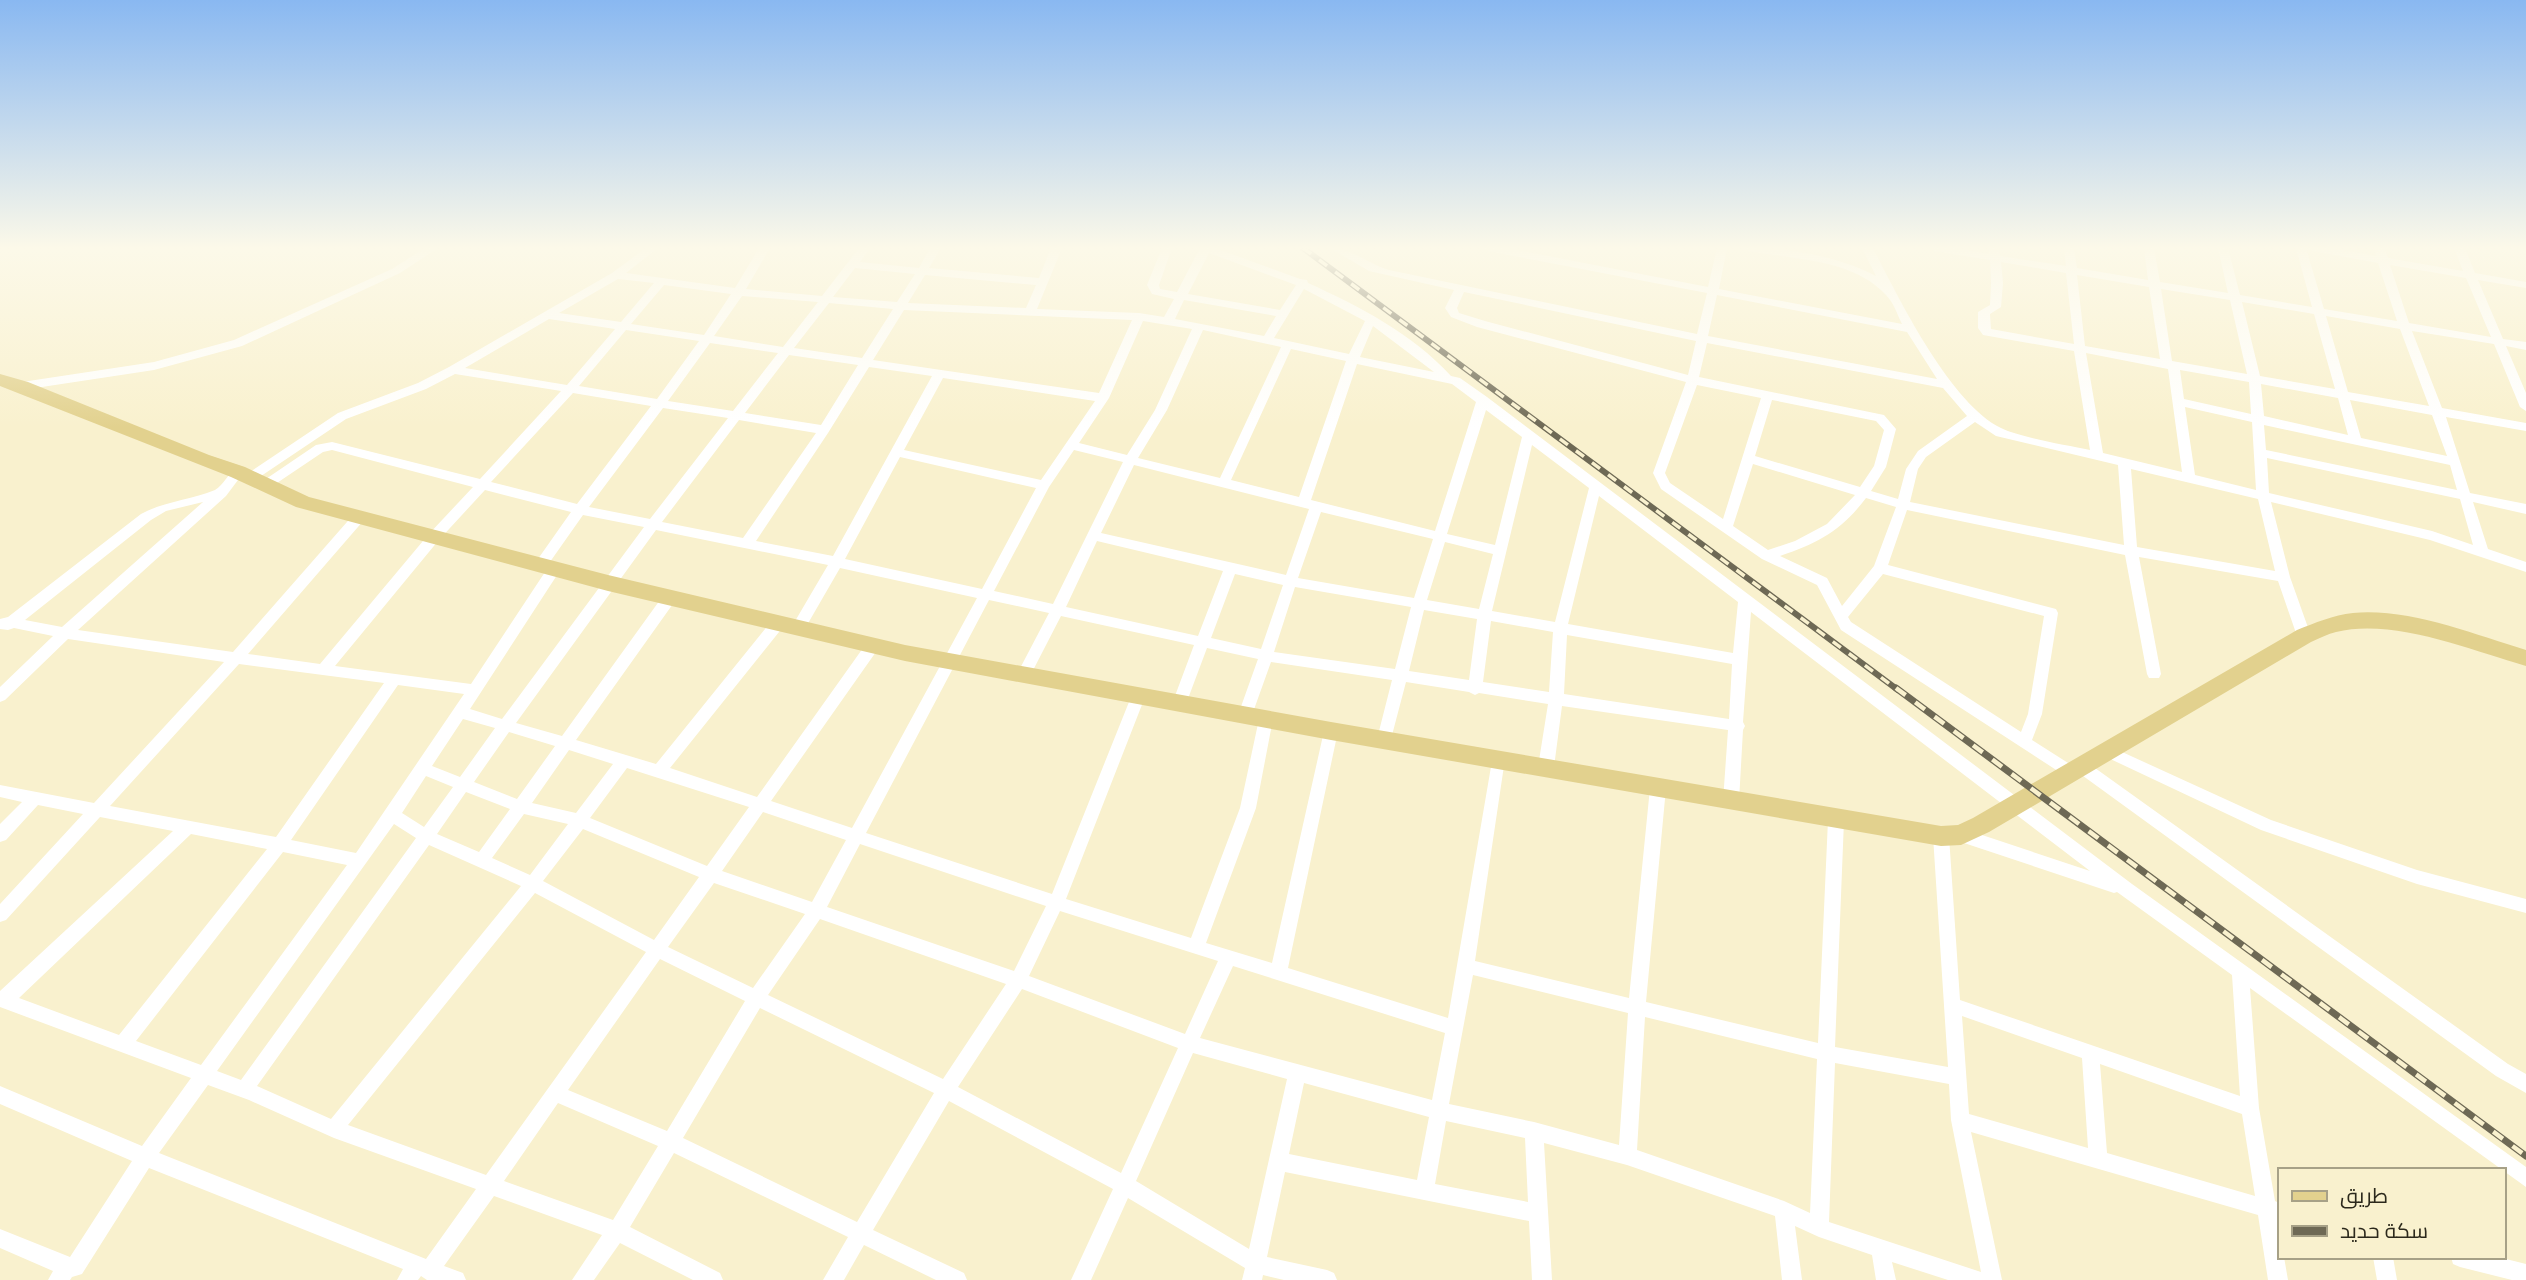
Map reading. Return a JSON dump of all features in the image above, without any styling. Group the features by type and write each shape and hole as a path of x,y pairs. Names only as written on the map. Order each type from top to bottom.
{"main road":[{"path":"7,382 303,502 547,568 788,626 948,662 1331,732 1384,739 1836,820 1951,835 2017,806 2304,636 2335,624 2376,622 2416,628 2526,658"}],"street":[{"path":"7,382 154,366 238,343 315,308"},
{"path":"250,479 342,416 422,386 560,308"},
{"path":"323,670 433,538 570,389 639,308"},
{"path":"0,1238 62,1273 75,1267 145,1157 392,815 475,690 547,568 578,509 729,308"},
{"path":"244,1090 465,786 608,583 734,416 820,308"},
{"path":"747,543 824,430 900,308"},
{"path":"938,308 1139,317 1199,326 1446,377"},
{"path":"1030,312 1032,308"},
{"path":"1168,321 1175,308"},
{"path":"1248,308 1284,314"},
{"path":"1267,341 1288,308"},
{"path":"1350,308 1371,319 1429,361 1446,377 1483,400 1595,488 2126,890 2526,1178"},
{"path":"1451,308 1455,314 1507,332 1693,380 1880,418 1886,423 1890,429 1880,467 1862,493 1832,527 1800,544 1767,556"},
{"path":"1555,308 1703,339 1949,385"},
{"path":"1709,308 1693,380 1659,473 1665,486 1767,556 1822,582 1846,626 2024,742 2077,770 2502,1070 2526,1084"},
{"path":"1797,308 1911,329"},
{"path":"1899,308 1949,385 1974,417 2000,433 2432,536 2522,566 2526,581"},
{"path":"1993,308 1984,312 1984,328 1987,332 2255,382 2526,428"},
{"path":"2075,308 2097,454"},
{"path":"2160,308 2179,402 2189,478"},
{"path":"2238,308 2255,382 2263,494 2283,577 2304,636"},
{"path":"2297,308 2526,345"},
{"path":"2318,308 2356,441"},
{"path":"2398,308 2437,412 2482,553"},
{"path":"2485,308 2526,407"},
{"path":"548,315 1103,398"},
{"path":"582,1280 617,1231 757,997 816,911 983,594 1044,485 1103,398 1139,317"},
{"path":"1196,948 1248,808 1256,717 1267,656 1353,359 1371,319"},
{"path":"1023,676 1129,461 1161,410 1199,326"},
{"path":"1224,483 1287,345"},
{"path":"453,370 824,430"},
{"path":"659,771 788,626 837,562 940,372"},
{"path":"1726,529 1768,395"},
{"path":"1384,739 1402,678 1419,603 1483,400"},
{"path":"2179,402 2454,462"},
{"path":"1841,616 1880,568 1903,505 1912,469 1922,454 1974,417"},
{"path":"1475,689 1485,613 1528,436"},
{"path":"1070,445 1499,551"},
{"path":"4,626 146,517 162,508 221,493 325,446 578,509 837,562 1267,656 1738,726"},
{"path":"895,452 1044,485"},
{"path":"2261,453 2526,509"},
{"path":"1749,458 1903,505 2131,551 2283,577"},
{"path":"2124,461 2131,551 2154,674"},
{"path":"1546,768 1556,701 1560,629 1595,488"},
{"path":"0,696 65,633 221,493"},
{"path":"0,915 236,658 359,517"},
{"path":"1094,536 1288,581 1485,613 1560,629 1738,659"},
{"path":"1179,704 1231,567"},
{"path":"1880,568 2051,613 2035,714 2024,742"},
{"path":"483,859 567,745 670,597"},
{"path":"1731,801 1738,726 1738,659 1745,601"},
{"path":"4,626 475,690"},
{"path":"417,1272 489,1183 555,1093 873,645"},
{"path":"122,1045 280,844 395,679"},
{"path":"833,1280 946,1090 1018,980 1057,901 1138,697"},
{"path":"460,712 659,771 1196,948 1455,1028"},
{"path":"1278,974 1331,732"},
{"path":"2109,752 2266,825 2417,877 2526,906"},
{"path":"1424,1191 1466,966 1498,759"},
{"path":"334,1129 533,883 624,761"},
{"path":"421,768 521,807 581,821 712,875 1018,980 1191,1044 1439,1111 1534,1131 1627,1156 1784,1210 1819,1228 1977,1280"},
{"path":"1627,1156 1637,1006 1658,788"},
{"path":"0,792 359,860"},
{"path":"0,835 35,798"},
{"path":"392,815 428,837 533,883 658,950 946,1090 1123,1184 1254,1272 1327,1280"},
{"path":"1819,1228 1836,820"},
{"path":"188,826 2,999 244,1090 334,1129 617,1231 713,1280"},
{"path":"1992,1280 1959,1120 1952,1005 1951,835 2126,890"},
{"path":"1081,1280 1228,958"},
{"path":"1466,966 1825,1053 1956,1077"},
{"path":"2239,971 2250,1108 2273,1211 2278,1280"},
{"path":"1952,1005 2250,1108"},
{"path":"2090,1051 2098,1161"},
{"path":"1254,1272 1297,1073"},
{"path":"555,1093 671,1142 957,1280"},
{"path":"0,1095 417,1272 456,1280"},
{"path":"1959,1120 2273,1211"},
{"path":"1534,1131 1542,1280"},
{"path":"1277,1161 1539,1214"},
{"path":"1784,1210 1792,1280"},
{"path":"1880,1249 1886,1280"},
{"path":"2383,1259 2388,1280"},
{"path":"2468,1259 2526,1274"}],"railway":[{"path":"1383,308 1898,690"},
{"path":"1896,688 2526,1156"}]}
